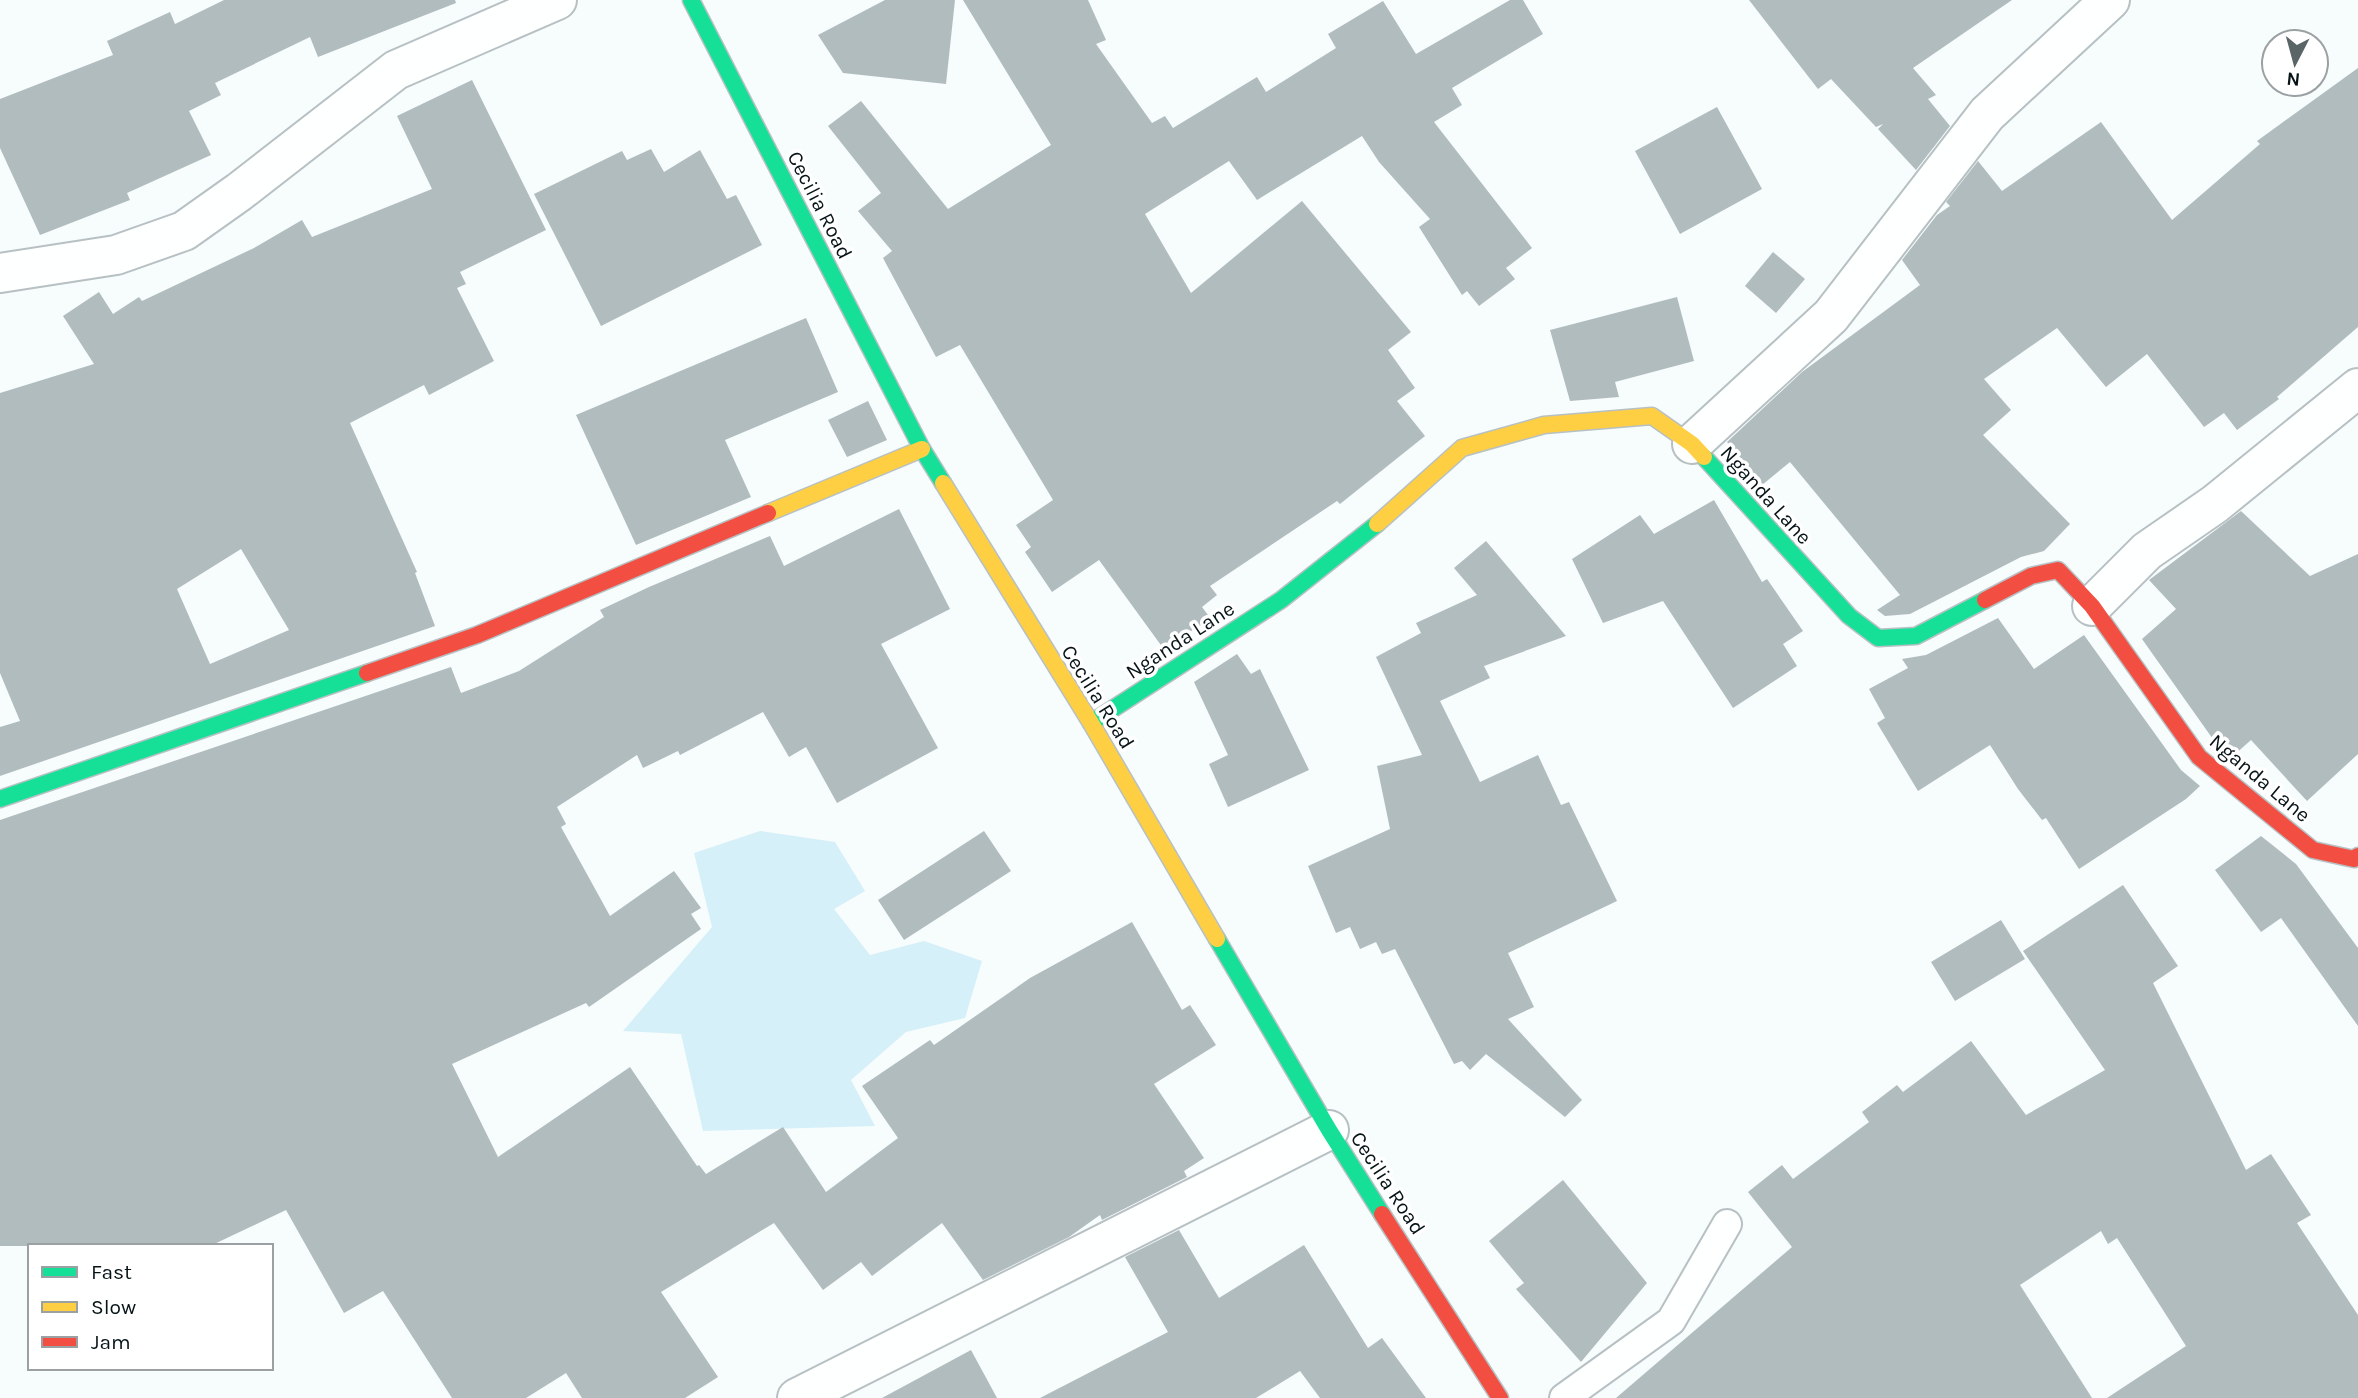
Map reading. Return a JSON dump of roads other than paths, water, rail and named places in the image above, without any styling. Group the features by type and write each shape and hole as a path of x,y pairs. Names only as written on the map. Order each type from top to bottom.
{"street":[{"path":"0,273 116,255 184,231 239,192 396,69 557,0"},
{"name":"Cecilia Road","path":"691,0 922,449 1091,723 1329,1130 1500,1398"},
{"path":"1692,444 1831,316 1987,114 2110,0"},
{"path":"2092,606 2147,551 2215,504 2358,388"},
{"name":"Nganda Lane","path":"1091,723 1281,600 1382,520 1462,448 1544,425 1652,416 1692,444 1849,616 1878,638 1916,636 2031,576 2058,570 2092,606 2199,757 2314,850 2352,857"},
{"path":"0,799 477,635 922,449"},
{"path":"797,1398 1329,1130"}],"lane":[{"path":"1564,1398 1671,1321 1727,1224"}]}
